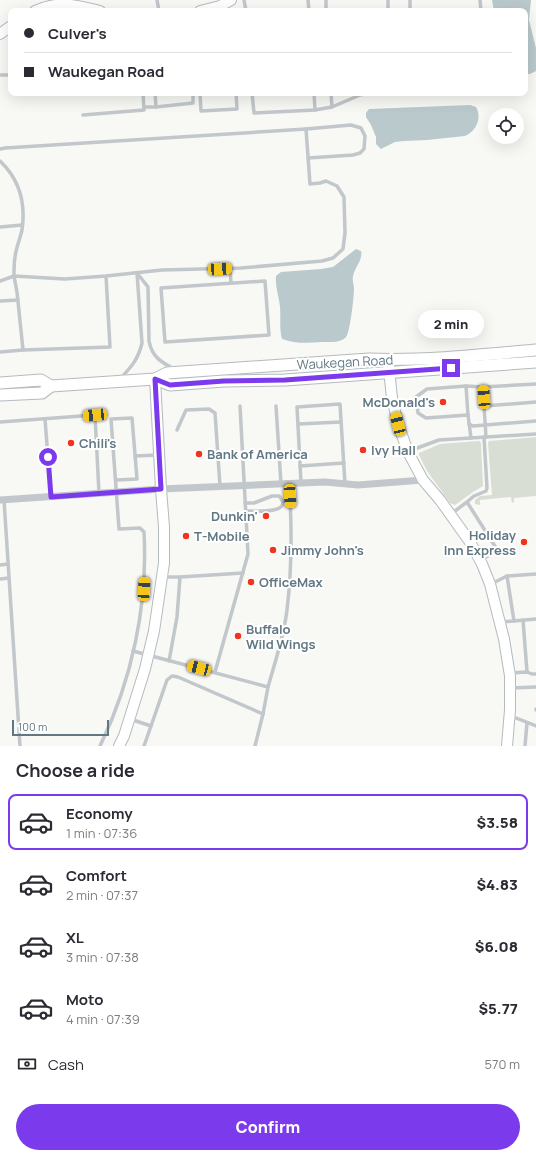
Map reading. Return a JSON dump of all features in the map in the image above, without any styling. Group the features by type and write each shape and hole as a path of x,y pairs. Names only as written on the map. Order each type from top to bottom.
{"main road":[{"name":"Waukegan Road","path":"0,395 42,393 52,386 155,379 167,373 178,372 369,359 388,360 468,356 536,350"},
{"name":"Waukegan Road","path":"155,379 170,385 224,381 285,380 536,362"},
{"name":"Waukegan Road","path":"0,383 41,380 52,386"}],"street":[{"path":"221,8 231,0"},
{"path":"41,8 57,4 67,4 86,8"},
{"path":"388,360 392,398 398,424 408,452 423,480 440,500 470,542 490,584 504,639 509,673 510,716 507,746"},
{"path":"119,746 124,736 154,631 164,563 164,527 155,379"},
{"path":"2,500 220,486 325,482 358,485 423,480"}],"lane":[{"path":"83,115 144,110 143,96"},
{"path":"155,96 156,107"},
{"path":"144,107 193,103 193,96"},
{"path":"200,96 201,111 237,109 236,96"},
{"path":"252,96 254,113 315,110 332,107 358,96"},
{"path":"314,96 315,110"},
{"path":"331,96 332,107"},
{"path":"0,149 351,125 361,128 365,136 364,149 360,153 353,155 308,158"},
{"path":"0,281 14,276 65,279 162,270 230,268 322,261 333,258 343,249 346,232 344,197 337,186 326,181 310,184 306,128"},
{"path":"0,161 6,166 14,178 20,193 23,208 22,225 14,259 14,276 23,350"},
{"path":"0,227 22,225"},
{"path":"230,268 231,283"},
{"path":"137,273 148,287 149,341 151,349 159,360 178,372"},
{"path":"117,382 134,363 139,354 142,343 137,273"},
{"path":"0,352 110,347 106,276"},
{"path":"265,281 269,335 165,342 161,288 231,283 265,281"},
{"path":"0,301 18,300"},
{"path":"468,414 426,418 418,413 416,397 428,389 466,386 483,388 536,384"},
{"path":"466,386 471,438"},
{"path":"450,514 474,496 486,491 487,488 486,425 483,388"},
{"path":"484,406 536,402"},
{"path":"301,483 297,407 340,404 345,484"},
{"path":"215,672 248,554 240,406"},
{"path":"276,406 281,484"},
{"path":"177,430 186,410 209,409 215,413 220,486"},
{"path":"0,422 95,415 99,493"},
{"path":"100,746 117,705 137,639 144,589 144,532 140,528 119,529 116,492 111,419 132,418 137,479 116,480"},
{"path":"45,419 51,497"},
{"path":"469,424 473,426 536,421"},
{"path":"298,424 341,422"},
{"path":"408,452 439,440 536,434"},
{"path":"135,456 159,455"},
{"path":"300,466 344,464"},
{"path":"255,746 264,714 268,688 279,653 287,610 291,551 289,484"},
{"path":"245,503 254,503 272,496 279,496 283,505 281,508 275,510 246,511"},
{"path":"2,500 8,564 20,746"},
{"path":"467,502 498,551 480,561"},
{"path":"0,565 8,564"},
{"path":"162,577 243,573"},
{"path":"490,584 507,576 536,574"},
{"path":"507,576 514,621"},
{"path":"169,661 177,617 180,577"},
{"path":"0,579 9,578"},
{"path":"500,622 536,619"},
{"path":"523,620 527,672"},
{"path":"133,651 215,672 268,688"},
{"path":"509,673 527,672 536,674"},
{"path":"144,746 167,680 172,676 178,677 264,714"},
{"path":"510,688 536,687"},
{"path":"510,716 536,726"},
{"path":"129,719 151,726"},
{"path":"525,746 527,723"}],"shaded area":[{"path":"492,0 531,0 529,20 536,48 536,71 528,74 528,8 493,8"},
{"path":"470,105 476,107 478,111 478,119 473,131 465,136 395,142 381,149 376,144 376,137 366,117 366,113 369,109"},
{"path":"356,249 361,251 361,254 353,276 353,306 346,337 338,341 312,343 287,341 282,339 276,276 281,272 333,267"},
{"path":"536,437 536,496 514,498 514,502 512,503 511,497 480,500 480,505 475,504 475,500 480,496 492,495 489,441"},
{"path":"480,441 483,486 455,505 450,503 427,471 419,453 440,444"}],"place":[{"name":"McDonald's","path":"443,402"},
{"name":"Chili's","path":"71,443"},
{"name":"Ivy Hall","path":"363,450"},
{"name":"Bank of America","path":"199,454"},
{"name":"Dunkin'","path":"266,516"},
{"name":"T-Mobile","path":"186,536"},
{"name":"Holiday Inn Express","path":"524,542"},
{"name":"Jimmy John's","path":"273,550"},
{"name":"OfficeMax","path":"251,582"},
{"name":"Buffalo Wild Wings","path":"238,636"}],"route":[{"path":"48,457 51,497 161,489 155,379 170,385 224,381 285,380 451,368"}]}
